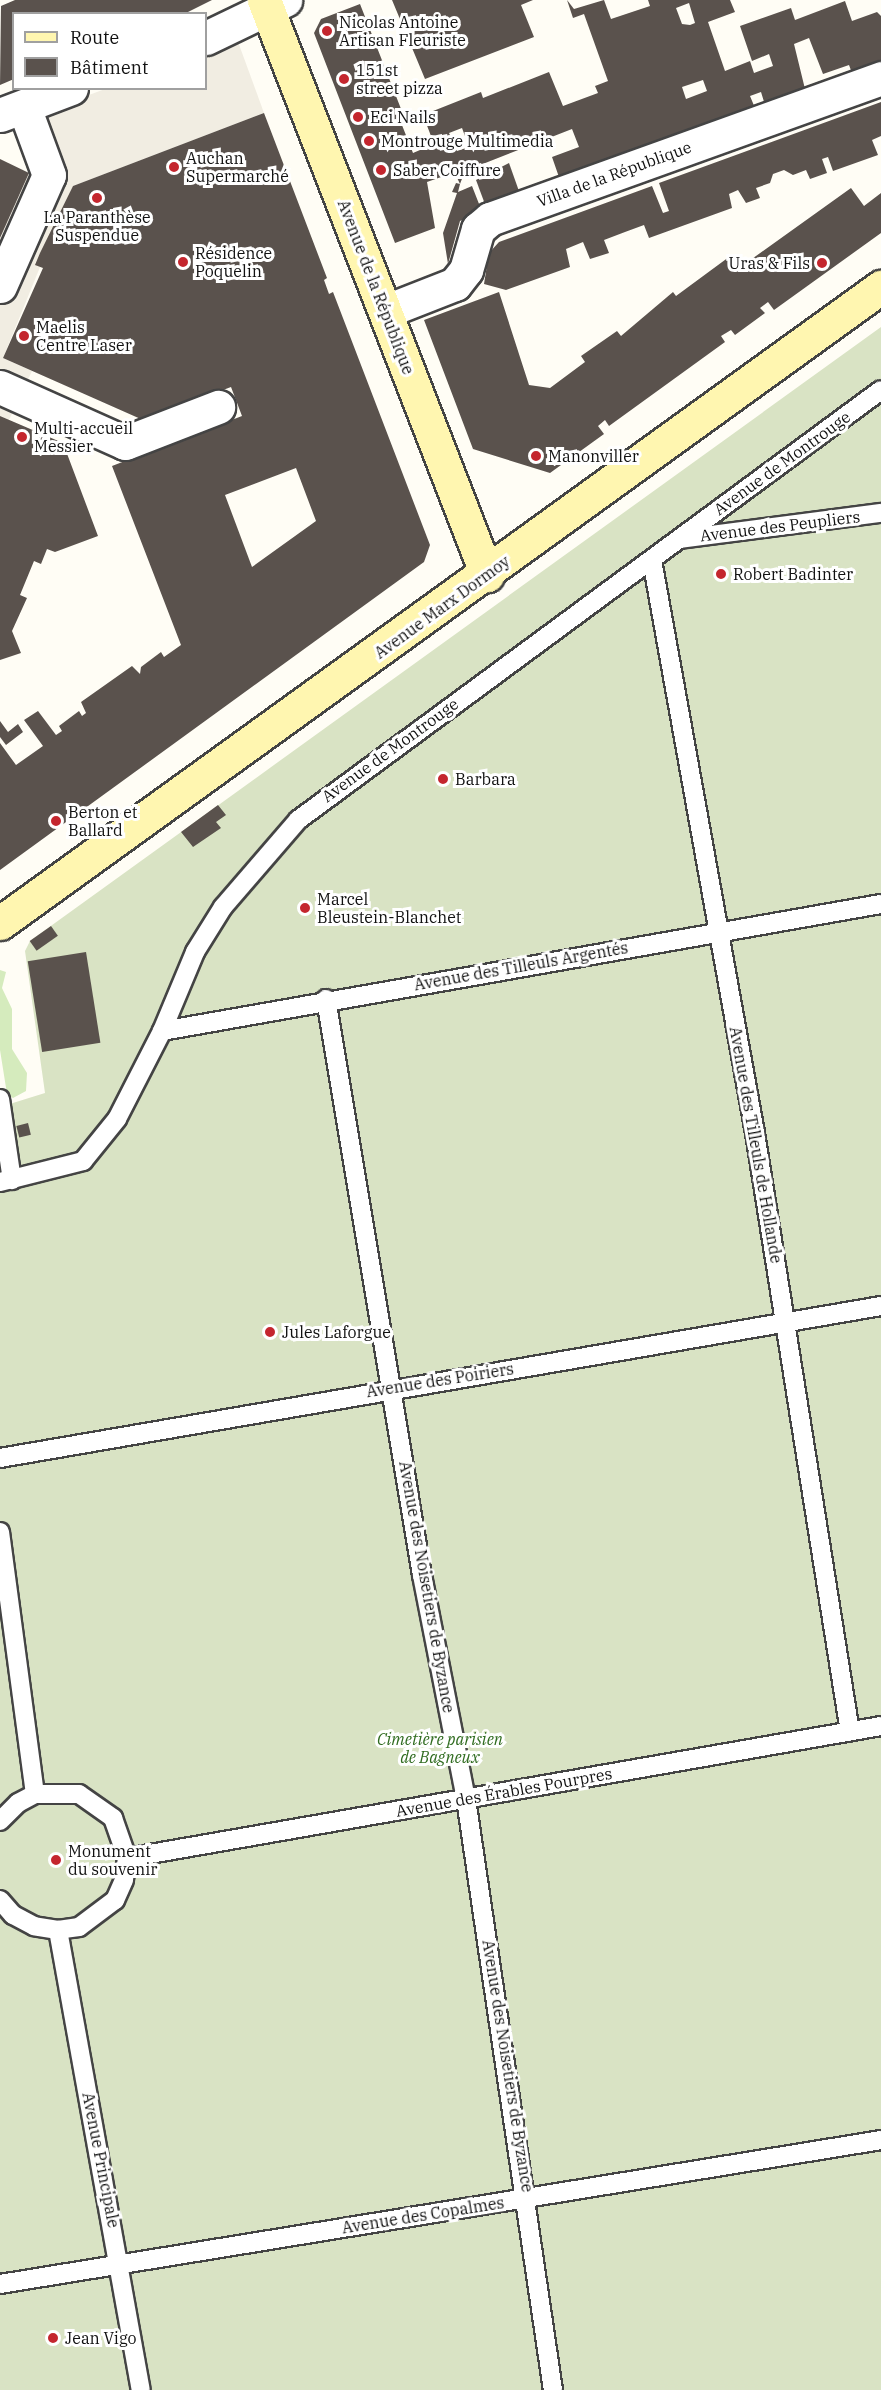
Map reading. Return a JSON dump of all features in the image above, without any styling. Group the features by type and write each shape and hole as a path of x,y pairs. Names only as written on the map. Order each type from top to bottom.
{"main road":[{"name":"Avenue de la République","path":"272,3 487,575"},
{"name":"Avenue Marx Dormoy","path":"0,923 487,575 881,287"}],"street":[{"path":"207,37 272,3"},
{"name":"Villa de la République","path":"386,311 455,284 466,270 478,229 490,219 881,78"},
{"path":"0,286 49,175 17,113 67,90"},
{"path":"0,387 125,443 218,407"}],"lane":[{"name":"Avenue de Montrouge","path":"6,1181 83,1161 117,1119 162,1031 195,952 223,907 298,820 881,390"},
{"name":"Avenue des Peupliers","path":"679,540 881,513"},
{"name":"Avenue des Tilleuls de Hollande","path":"652,560 786,1323 850,1732"},
{"name":"Avenue des Tilleuls Argentés","path":"162,1031 326,999 881,904"},
{"name":"Avenue des Noisetiers de Byzance","path":"326,999 394,1387 422,1575 466,1799 528,2198 553,2390"},
{"path":"0,1100 6,1181"},
{"name":"Avenue des Poiriers","path":"0,1458 394,1387 881,1306"},
{"path":"0,1532 35,1794"},
{"name":"Avenue des Érables Pourpres","path":"127,1858 881,1726"},
{"path":"0,1821 18,1803 35,1794 57,1790 98,1803 113,1818 127,1858 124,1880 115,1900 99,1916 58,1930 34,1926 13,1915 0,1900"},
{"name":"Avenue Principale","path":"58,1930 120,2263 141,2390"},
{"name":"Avenue des Copalmes","path":"0,2284 881,2140"}],"green space":[{"name":"Cimetière parisien de Bagneux","path":"881,327 881,2390 0,2390 0,1107 45,1093 25,951 30,941"},
{"path":"0,970 6,972 2,988 12,1009 12,1049 27,1073 26,1091 13,1098 7,1094 0,1050"}],"shaded area":[{"path":"237,39 264,113 73,186 3,358 32,371 9,420 0,416 0,238 29,173 12,124 102,90 207,90 207,51"}],"building":[{"path":"15,0 212,0 188,12 12,12 12,80 0,85 1,6"},
{"path":"392,0 533,0 521,5 534,37 425,79"},
{"path":"567,0 574,9 604,0 611,19 650,6 648,0 730,0 735,12 708,22 725,71 750,61 754,73 773,66 769,54 752,61 740,26 791,8 795,20 845,1 852,21 877,12 881,16 881,62 852,73 849,65 823,74 809,38 794,44 805,89 765,105 761,92 750,96 755,108 560,180 552,157 579,147 572,129 465,171 460,184 452,167 444,169 444,176 427,182 435,228 395,243 314,33 321,19 360,4 403,114 398,115 413,153 434,144 423,115 481,92 483,98 549,72 563,106 598,93 595,86 608,81 584,14 573,18","holes":["689,3 695,23 682,24 676,8","703,80 707,91 686,99 682,87","462,128 469,147 457,151 449,133"]},
{"path":"881,102 881,136 872,140 878,155 833,171 828,157 822,159 827,173 810,179 806,170 793,175 784,170 773,174 770,183 756,188 760,198 746,203 738,190 729,194 732,208 649,238 644,225 604,240 609,253 590,259 583,242 566,249 570,267 506,290 484,284 489,253 499,242 652,186 663,213 669,211 659,183"},
{"path":"264,113 327,278 324,280 329,294 333,292 430,545 424,562 0,870 0,743 16,765 43,746 24,720 38,711 56,735 62,731 59,726 79,711 82,716 86,713 81,702 132,666 140,674 141,667 161,652 164,657 181,645 112,466 242,416 231,387 143,420 3,358 43,268 35,265 73,186","holes":["296,468 316,521 252,567 225,495"]},
{"path":"0,159 29,173 0,238"},
{"path":"509,163 520,194 486,207 476,180"},
{"path":"456,183 460,184 458,192 472,186 481,209 460,221 448,264 443,233 457,193 452,192"},
{"path":"851,188 864,206 881,193 881,233 774,310 768,302 760,308 765,313 735,335 731,330 721,336 725,342 609,426 605,420 598,426 604,434 550,473 473,449 424,320 499,292 529,385 550,388 585,362 581,356 617,331 621,336 673,292 676,296 733,254 742,266"},
{"path":"0,416 63,443 98,536 55,552 47,549 41,564 34,561 20,595 27,598 12,631 21,653 0,660"},
{"path":"0,721 8,732 18,724 23,732 6,745 0,737"},
{"path":"218,805 226,815 216,822 221,828 193,847 181,832"},
{"path":"51,926 58,936 37,951 30,941"},
{"path":"86,952 100,1043 42,1052 28,961"},
{"path":"28,1123 31,1135 19,1138 16,1126"}],"place":[{"name":"Nicolas Antoine Artisan Fleuriste","path":"327,31"},
{"name":"151st street pizza","path":"344,79"},
{"name":"Eci Nails","path":"358,117"},
{"name":"Montrouge Multimedia","path":"369,141"},
{"name":"Auchan Supermarché","path":"174,167"},
{"name":"Saber Coiffure","path":"381,170"},
{"name":"La Paranthèse Suspendue","path":"97,198"},
{"name":"Résidence Poquelin","path":"183,262"},
{"name":"Uras & Fils","path":"822,263"},
{"name":"Maelis Centre Laser","path":"24,336"},
{"name":"Multi-accueil Messier","path":"22,437"},
{"name":"Manonviller","path":"536,456"},
{"name":"Robert Badinter","path":"721,574"},
{"name":"Barbara","path":"443,779"},
{"name":"Berton et Ballard","path":"56,821"},
{"name":"Marcel Bleustein-Blanchet","path":"305,908"},
{"name":"Jules Laforgue","path":"270,1332"},
{"name":"Monument du souvenir","path":"56,1860"},
{"name":"Jean Vigo","path":"53,2338"}]}
